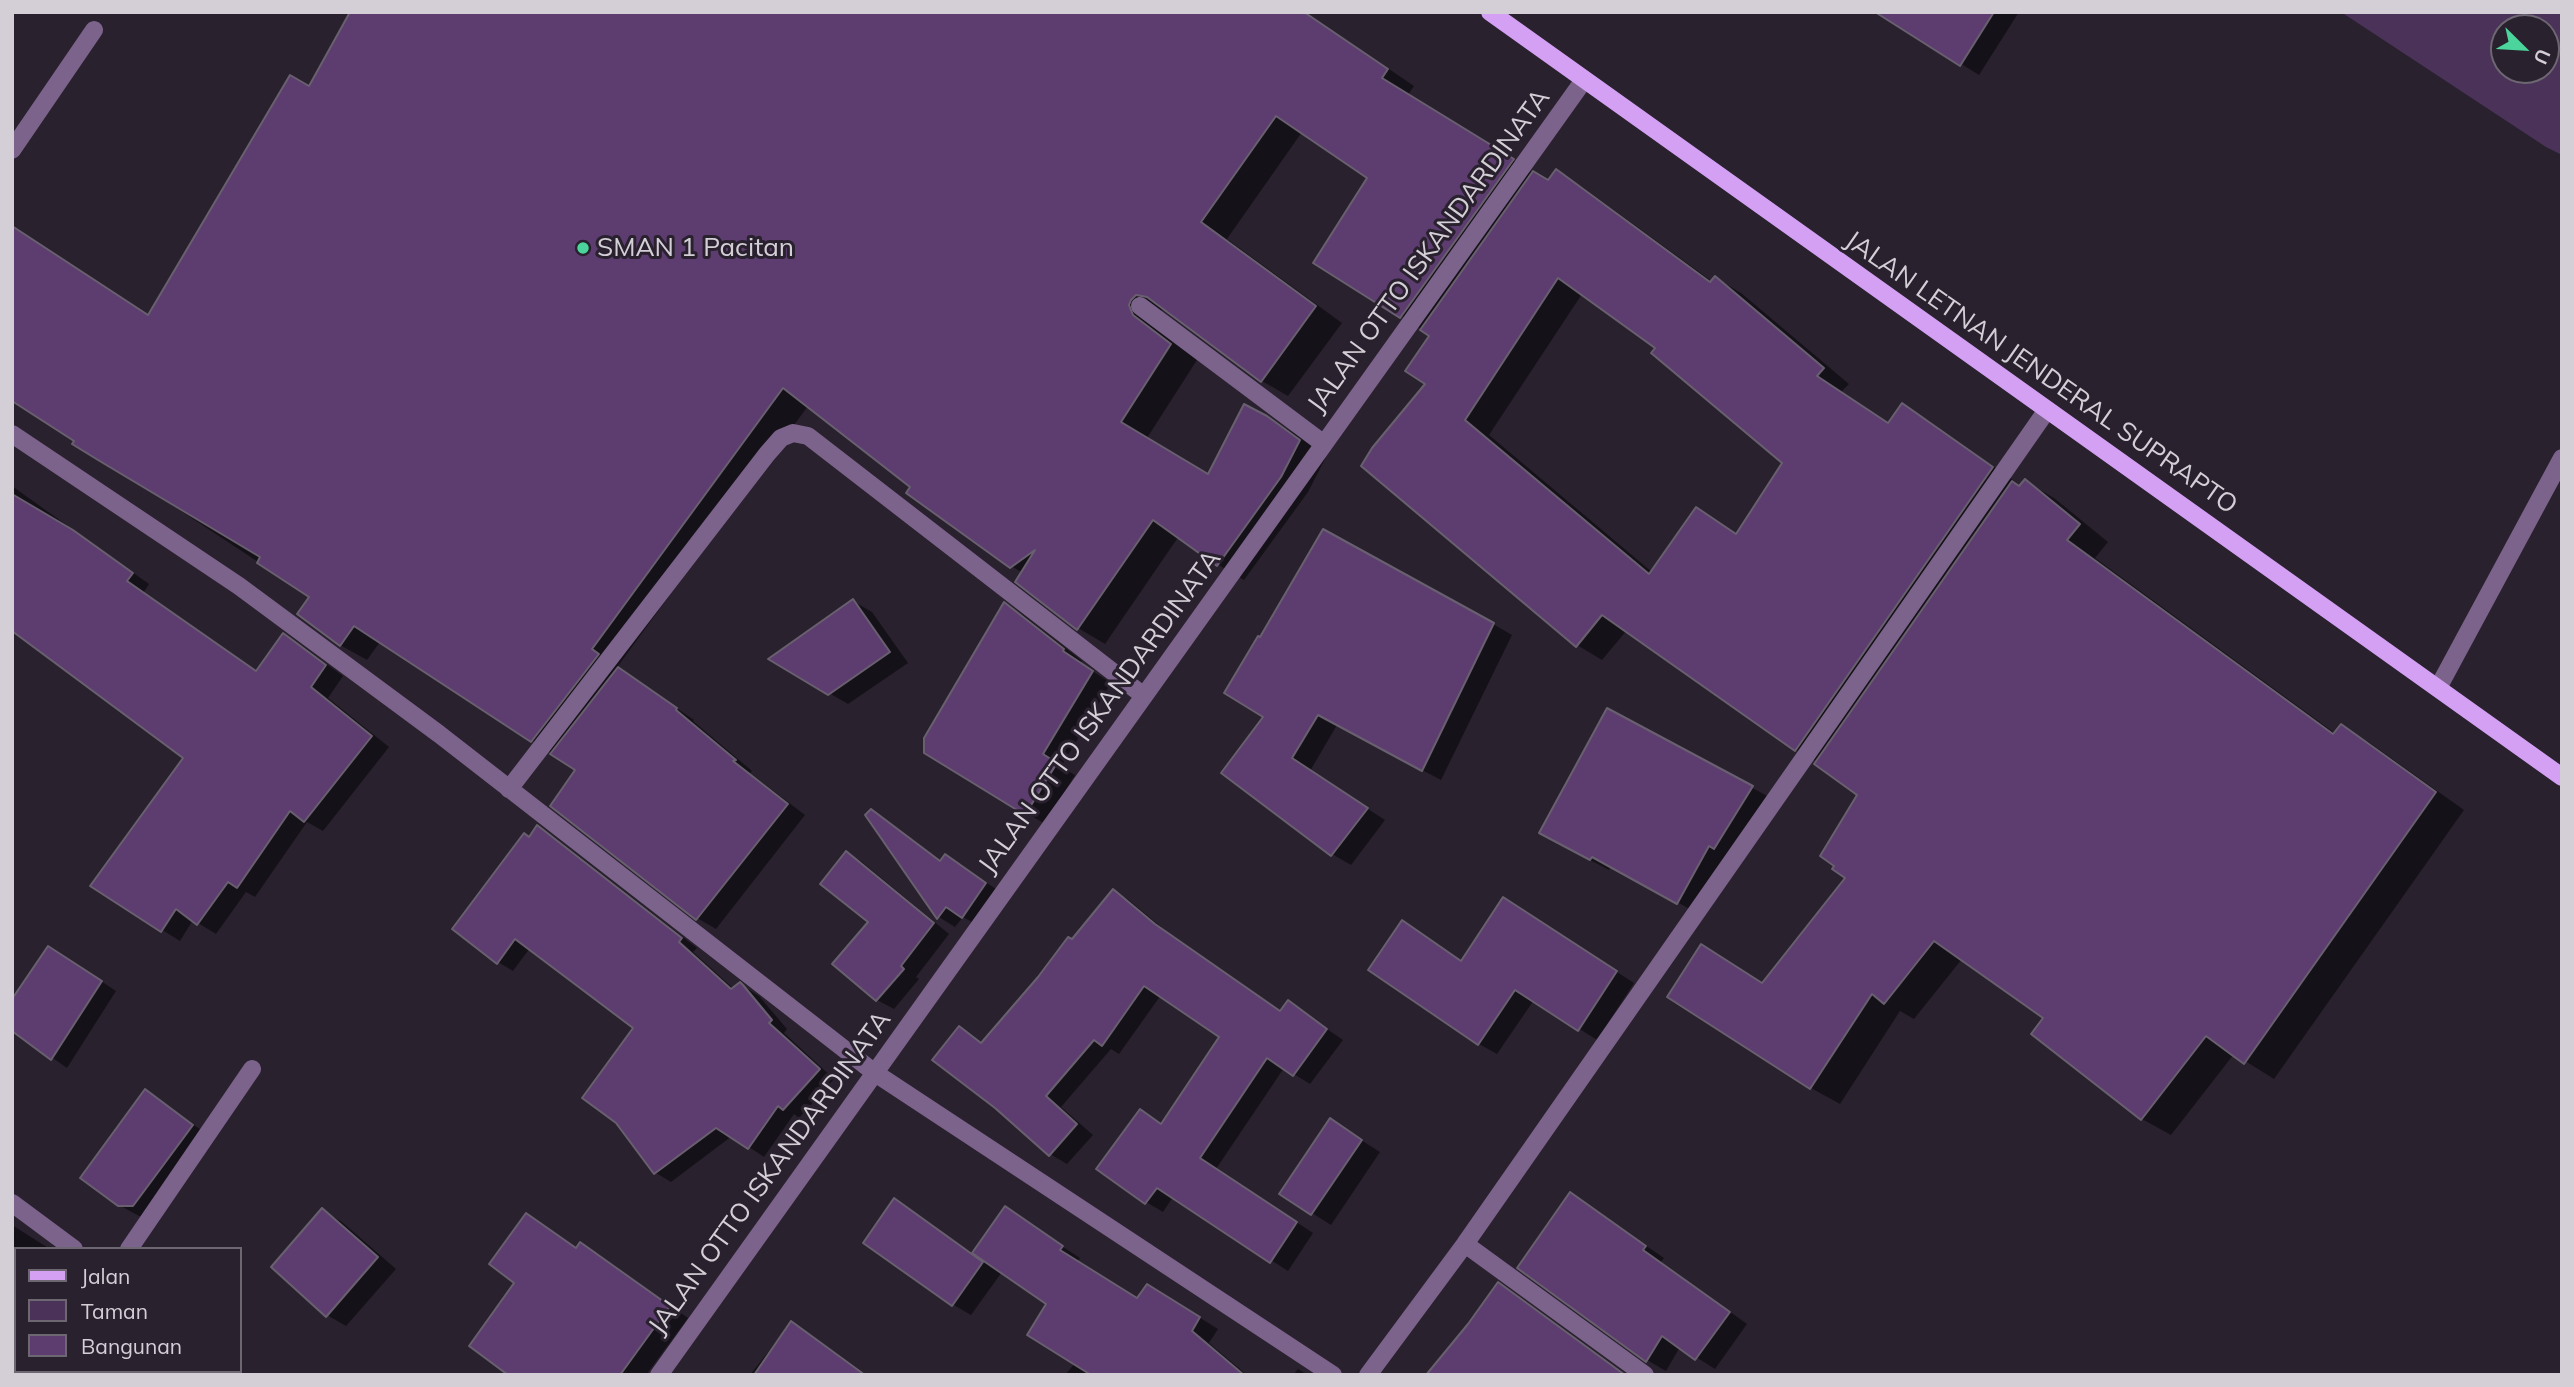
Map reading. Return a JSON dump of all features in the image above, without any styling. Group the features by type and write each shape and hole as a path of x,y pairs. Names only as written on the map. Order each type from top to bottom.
{"main road":[{"name":"JALAN LETNAN JENDERAL SUPRAPTO","path":"1490,12 2562,777"}],"street":[{"path":"12,150 94,30"},
{"name":"JALAN OTTO ISKANDARDINATA","path":"659,1375 1584,80"},
{"path":"1140,306 1324,444"},
{"path":"1368,1375 1465,1244 2047,410"},
{"path":"509,789 767,454 781,438 793,433 808,436 1144,696"},
{"path":"12,434 239,586 439,734 875,1073 1333,1375"},
{"path":"2438,688 2562,458"},
{"path":"130,1247 252,1069"},
{"path":"12,1203 71,1247"},
{"path":"1465,1244 1645,1375"}],"green space":[{"path":"2341,12 2562,12 2562,155 2546,147"}],"building":[{"path":"350,12 1304,12 1388,69 1382,78 1514,159 1400,318 1313,263 1367,178 1276,116 1201,222 1316,306 1261,382 1147,297 1136,295 1131,300 1129,305 1133,315 1171,344 1121,422 1208,474 1244,404 1267,416 1300,440 1281,477 1217,566 1153,520 1077,630 1015,582 1035,550 1010,568 906,493 910,487 783,388 592,649 599,654 531,742 354,626 340,646 297,614 309,597 257,563 260,557 72,444 74,441 12,401 12,226 148,315 290,75 309,86"},
{"path":"1875,12 1994,12 1960,66"},
{"path":"1556,169 1710,282 1715,276 1824,368 1817,376 1888,423 1902,403 1993,467 1795,751 1602,615 1576,647 1361,466 1372,448 1425,384 1405,371 1429,336 1420,330 1533,171 1548,180","holes":["1558,278 1655,348 1651,353 1782,463 1736,534 1696,507 1649,574 1465,420"]},
{"path":"2025,479 2080,524 2067,540 2333,734 2341,724 2436,792 2244,1064 2206,1036 2141,1120 2031,1034 2043,1018 1934,941 1884,1004 1872,994 1810,1089 1667,997 1701,944 1762,983 1845,878 1820,856 1857,795 1814,764 2012,481 2019,486"},
{"path":"12,494 73,530 133,573 127,581 256,671 283,633 326,665 311,687 372,736 304,822 290,811 237,888 228,882 197,925 176,909 161,932 90,886 183,758 12,631"},
{"path":"1323,529 1494,623 1422,771 1318,715 1292,758 1368,808 1331,856 1221,773 1263,717 1224,693"},
{"path":"853,599 890,652 828,695 768,659"},
{"path":"1004,602 1064,649 1063,651 1093,671 1043,754 1057,763 1025,815 924,753 924,738"},
{"path":"618,667 677,708 676,710 736,760 733,761 788,804 696,920 550,806 575,770 550,754"},
{"path":"1607,708 1753,786 1714,849 1709,846 1677,904 1592,857 1590,860 1539,833"},
{"path":"871,809 940,861 945,854 986,883 962,918 946,907 937,919 865,815"},
{"path":"537,825 682,938 679,942 731,989 740,982 772,1020 769,1023 820,1069 783,1110 778,1106 748,1149 716,1128 654,1174 616,1123 582,1098 633,1028 515,939 497,964 452,929 524,833 529,837"},
{"path":"846,851 934,923 901,966 904,969 876,1001 832,964 868,922 820,884"},
{"path":"1113,889 1155,924 1280,1011 1288,1000 1327,1029 1293,1076 1267,1058 1200,1158 1297,1222 1270,1263 1157,1188 1145,1204 1096,1169 1140,1109 1161,1124 1219,1037 1144,986 1102,1046 1094,1040 1046,1096 1077,1124 1049,1156 995,1108 932,1060 959,1026 981,1043 1038,977 1068,937 1072,939"},
{"path":"1503,897 1617,971 1578,1031 1515,990 1478,1045 1368,970 1402,920 1461,961"},
{"path":"48,946 102,981 51,1060 12,1031 12,999"},
{"path":"145,1089 193,1125 133,1206 118,1206 80,1178"},
{"path":"1330,1118 1362,1140 1311,1215 1279,1194"},
{"path":"1570,1192 1646,1246 1643,1250 1730,1312 1695,1360 1662,1336 1646,1362 1517,1268"},
{"path":"894,1198 983,1262 952,1306 863,1243"},
{"path":"1005,1206 1063,1246 1060,1250 1137,1298 1147,1284 1200,1317 1192,1331 1244,1375 1091,1375 1027,1335 1046,1304 972,1253"},
{"path":"322,1208 378,1257 326,1317 271,1267"},
{"path":"526,1213 576,1248 580,1242 670,1306 620,1375 508,1375 469,1346 514,1283 489,1264"},
{"path":"1498,1282 1625,1375 1426,1375"},
{"path":"791,1321 865,1375 754,1375"}],"place":[{"name":"SMAN 1 Pacitan","path":"583,248"}]}
